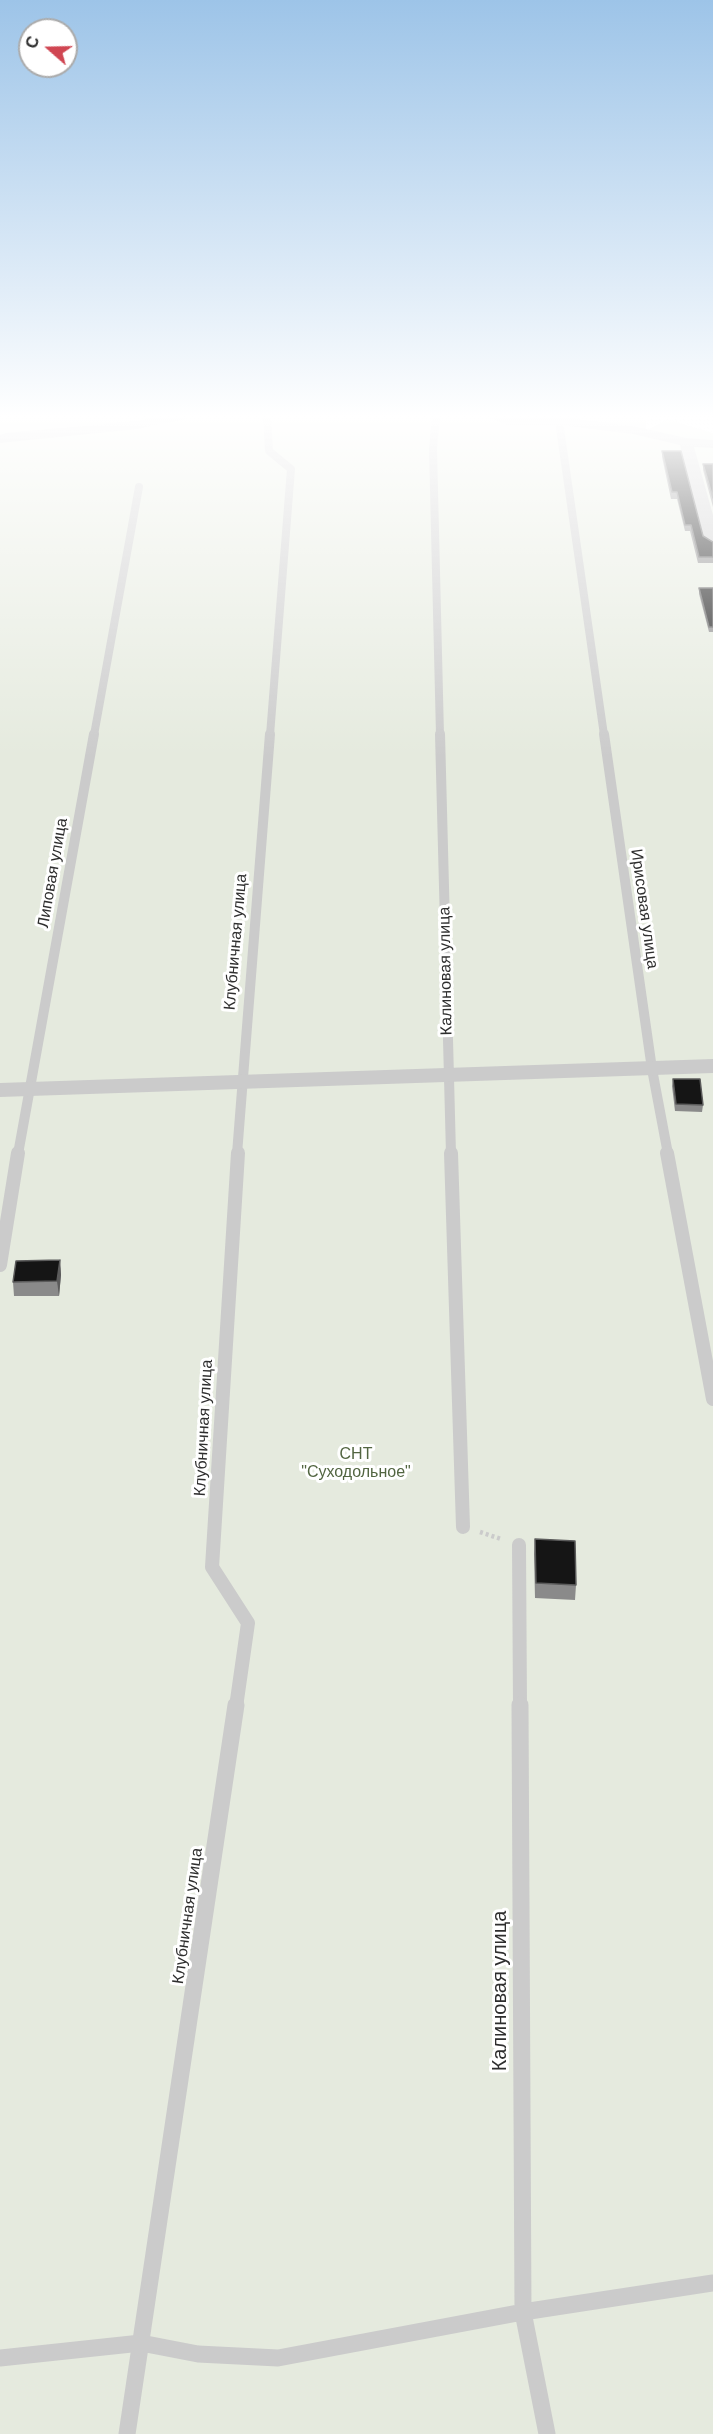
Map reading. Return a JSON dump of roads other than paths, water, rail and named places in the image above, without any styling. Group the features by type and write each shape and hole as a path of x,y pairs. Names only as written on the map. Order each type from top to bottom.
{"street":[{"path":"0,1090 713,1066"}],"lane":[{"name":"Липовая улица","path":"0,1265 29,1088 131,530"},
{"name":"Клубничная улица","path":"127,2434 248,1623 212,1567 242,1081 286,530"},
{"name":"Калиновая улица","path":"435,530 448,1076 463,1527"},
{"name":"Ирисовая улица","path":"575,530 652,1069 713,1399"},
{"name":"Калиновая улица","path":"519,1545 523,2312 547,2434"},
{"path":"0,2358 141,2343 198,2354 278,2358 523,2312 713,2283"}],"park label":[{"name":"СНТ \"Суходольное\"","path":"356,1464"}]}
